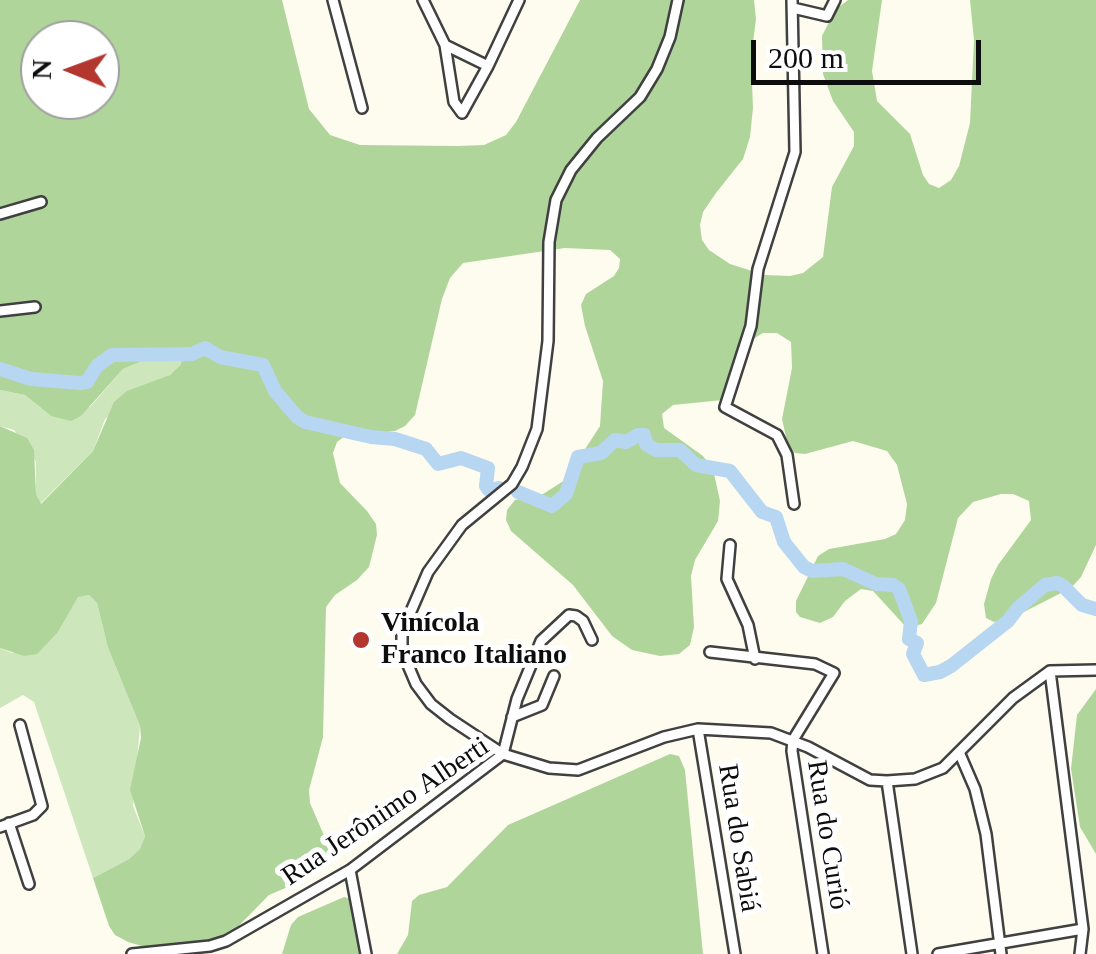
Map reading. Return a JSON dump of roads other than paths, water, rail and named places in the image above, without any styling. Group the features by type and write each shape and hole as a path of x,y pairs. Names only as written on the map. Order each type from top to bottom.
{"street":[{"path":"333,0 362,108"},
{"path":"423,0 445,45 454,102 462,114 520,0"},
{"path":"592,640 583,621 576,616 561,619 535,652 503,754 432,704 406,666 402,651 402,632 446,542 501,495 522,467 543,400 550,298 549,242 556,200 571,170 597,138 640,97 670,37 678,0"},
{"path":"794,504 787,455 777,435 725,407 751,326 758,270 794,152 793,4 827,16 835,0"},
{"path":"445,45 488,66"},
{"path":"0,214 41,202"},
{"path":"0,311 35,307"},
{"path":"710,652 755,658 748,625 727,579 730,545"},
{"name":"Rua do Curió","path":"755,658 815,664 834,673 793,740 792,751 823,954"},
{"path":"1080,954 1083,929 1050,672 1096,670"},
{"name":"Rua Jerônimo Alberti","path":"132,954 226,941 350,870 503,754 549,768 578,770 664,737 698,729 771,733 793,740 870,780 915,779 943,768 1013,698 1050,672"},
{"path":"512,718 542,705 554,676"},
{"path":"20,725 42,806 33,815 5,825 29,884"},
{"name":"Rua do Sabiá","path":"698,729 734,954"},
{"path":"959,752 986,834 1000,949"},
{"path":"887,781 912,954"},
{"path":"350,870 366,954"},
{"path":"938,954 1000,949 1083,929"}],"waterway":[{"path":"0,369 31,379 80,383 87,382 97,366 112,355 192,354 205,348 220,357 263,365 275,391 305,422 395,439 426,449 438,464 461,458 488,468 486,486 489,490 499,488"},
{"path":"518,492 552,506 566,494 578,457 601,453 615,440 626,442 638,435 644,435 646,444 656,450 680,450 696,465 730,471 762,512 776,517 784,542 804,567 812,571 843,569 876,584 899,589 911,621 909,639 917,643 913,654 924,675 951,666 1008,621 1045,585 1057,583 1082,605 1096,609"}],"place":[{"name":"Vinícola Franco Italiano","path":"361,640"}]}
